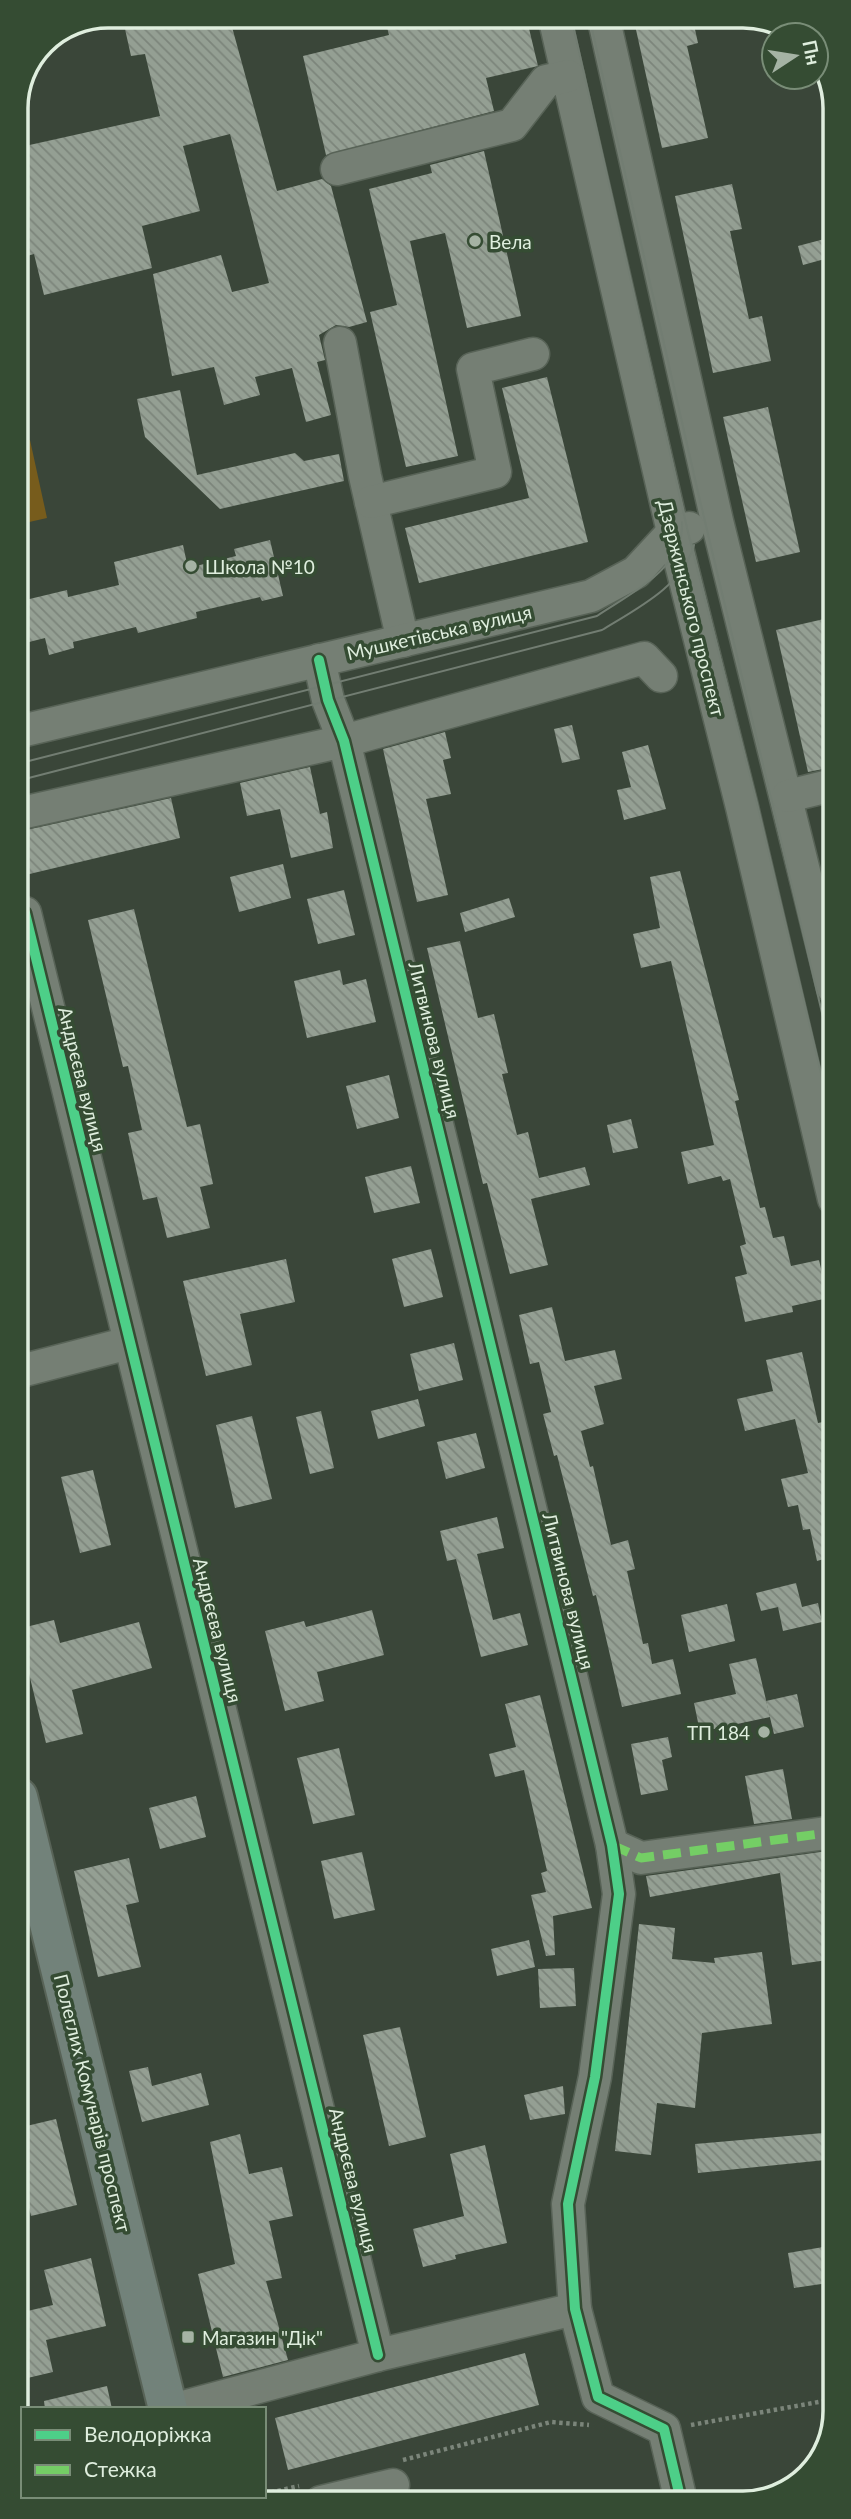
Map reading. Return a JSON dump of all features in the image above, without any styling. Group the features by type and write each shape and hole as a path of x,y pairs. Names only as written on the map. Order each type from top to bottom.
{"main road":[{"name":"Полеглих Комунарів проспект","path":"28,1838 168,2407"}],"street":[{"name":"Дзержинського проспект","path":"557,28 673,532 823,1152"},
{"path":"606,28 718,521 823,945"},
{"path":"337,169 512,125 547,81 568,76"},
{"path":"340,344 371,502 404,641"},
{"path":"371,502 495,472 473,369 533,354"},
{"path":"673,532 718,521"},
{"name":"Мушкетівська вулиця","path":"28,729 591,596 636,572 673,532"},
{"path":"28,812 344,741 644,658 661,676"},
{"name":"Литвинова вулиця","path":"319,660 328,700 344,741 612,1844 619,1895 618,1908 595,2077 568,2204 575,2309 598,2397 664,2429 679,2491"},
{"path":"788,796 823,787"},
{"name":"Андрєєва вулиця","path":"28,925 379,2355"},
{"path":"28,1369 129,1343"},
{"path":"612,1844 642,1858 823,1834"},
{"path":"184,2407 379,2355 575,2309"},
{"path":"364,2491 392,2484"}],"shaded area":[{"path":"28,440 47,518 28,522"}],"building":[{"path":"232,28 277,191 322,179 331,186 367,322 349,327 336,325 319,335 325,360 317,362 331,415 306,422 292,368 255,377 260,395 224,405 214,367 172,376 153,274 221,255 232,292 269,283 230,134 183,146 200,211 142,226 152,268 44,295 34,254 28,256 28,145 160,116 145,54 131,56 125,29"},
{"path":"387,28 529,28 538,66 486,78 494,111 326,155 303,56 389,35"},
{"path":"636,28 695,28 698,43 687,46 708,138 662,148"},
{"path":"484,151 521,316 467,328 445,233 410,241 458,456 406,467 370,312 397,305 369,189 432,173 430,165"},
{"path":"732,184 742,229 730,231 749,319 762,316 771,361 713,373 675,196"},
{"path":"823,239 823,259 803,265 798,246"},
{"path":"547,377 588,542 419,583 405,528 529,498 502,388"},
{"path":"180,390 197,475 295,453 304,461 339,454 344,481 220,509 145,437 137,399"},
{"path":"768,407 800,552 756,562 723,417"},
{"path":"270,540 283,596 262,601 260,597 196,612 197,618 138,633 136,627 73,642 74,648 49,655 45,638 28,642 28,599 67,590 68,597 119,585 114,562 183,545 188,568 236,556 234,549"},
{"path":"823,619 823,769 808,772 776,630"},
{"path":"572,725 580,759 562,763 554,729"},
{"path":"445,732 451,758 443,760 451,794 426,799 448,895 417,902 383,749"},
{"path":"648,745 666,809 624,820 617,790 631,787 622,752"},
{"path":"310,767 320,814 327,812 333,848 291,858 280,809 247,816 240,783"},
{"path":"171,798 180,838 28,874 28,830"},
{"path":"283,864 291,898 239,912 230,877"},
{"path":"680,871 739,1100 735,1101 760,1208 765,1207 773,1238 784,1236 791,1266 819,1260 823,1277 823,1299 792,1306 793,1312 745,1322 735,1277 747,1274 740,1246 746,1244 730,1179 723,1181 721,1176 688,1184 681,1152 714,1145 671,961 641,968 633,934 660,928 650,877"},
{"path":"344,890 355,935 318,944 307,899"},
{"path":"509,898 515,917 465,932 460,913"},
{"path":"134,909 187,1127 200,1124 213,1184 200,1187 210,1228 167,1238 157,1197 143,1200 128,1133 142,1130 128,1066 123,1067 88,920"},
{"path":"460,941 478,1018 494,1014 508,1073 502,1074 517,1135 528,1132 539,1178 585,1167 590,1185 531,1199 548,1265 510,1274 487,1183 483,1184 427,948"},
{"path":"340,970 343,985 366,979 376,1022 307,1038 294,981"},
{"path":"389,1075 399,1118 357,1129 346,1086"},
{"path":"631,1119 638,1148 613,1153 607,1125"},
{"path":"411,1166 420,1203 374,1213 365,1177"},
{"path":"431,1249 443,1297 404,1307 392,1259"},
{"path":"286,1259 295,1302 240,1314 252,1365 206,1376 183,1281"},
{"path":"552,1307 565,1361 615,1350 622,1379 594,1386 604,1424 581,1431 590,1467 593,1466 611,1545 628,1540 635,1569 627,1571 643,1644 648,1643 652,1664 673,1659 681,1694 622,1707 596,1595 593,1596 557,1455 554,1456 543,1414 551,1412 539,1362 530,1364 519,1315"},
{"path":"454,1343 463,1380 419,1391 410,1354"},
{"path":"802,1352 818,1423 823,1422 823,1559 817,1561 810,1529 803,1530 798,1505 788,1507 781,1479 808,1473 795,1419 745,1431 737,1399 773,1391 766,1360"},
{"path":"418,1399 425,1426 378,1439 371,1411"},
{"path":"321,1411 334,1468 310,1474 296,1417"},
{"path":"252,1416 272,1499 235,1508 216,1425"},
{"path":"476,1433 485,1468 446,1479 437,1442"},
{"path":"93,1470 111,1545 80,1553 61,1477"},
{"path":"497,1517 504,1548 477,1554 493,1620 520,1613 528,1645 481,1657 456,1559 447,1561 440,1531"},
{"path":"796,1583 802,1607 818,1603 822,1622 783,1631 778,1607 761,1611 756,1593"},
{"path":"727,1604 735,1641 689,1652 681,1615"},
{"path":"372,1610 384,1655 317,1672 324,1701 285,1711 265,1631 304,1621 306,1627"},
{"path":"54,1620 60,1643 139,1622 152,1668 72,1690 83,1734 46,1743 28,1670 28,1626"},
{"path":"756,1658 770,1717 700,1732 694,1703 736,1694 729,1664"},
{"path":"797,1694 804,1727 774,1734 766,1701"},
{"path":"540,1695 592,1908 553,1916 555,1955 546,1956 531,1895 546,1892 541,1873 547,1871 524,1770 495,1777 489,1754 516,1747 505,1704"},
{"path":"668,1737 672,1757 662,1760 668,1790 641,1795 631,1744"},
{"path":"339,1748 355,1815 313,1824 297,1758"},
{"path":"783,1769 792,1819 754,1824 745,1776"},
{"path":"196,1796 206,1837 160,1849 149,1808"},
{"path":"362,1852 375,1910 334,1919 321,1861"},
{"path":"823,1852 823,1961 792,1965 780,1873 650,1897 646,1876"},
{"path":"129,1858 139,1902 126,1905 141,1967 98,1977 74,1871"},
{"path":"639,1924 675,1928 672,1959 715,1963 714,1958 762,1952 772,2024 702,2033 695,2108 657,2103 651,2155 615,2151"},
{"path":"529,1940 535,1967 497,1976 491,1949"},
{"path":"574,1968 576,2006 540,2008 538,1969"},
{"path":"400,2027 426,2137 389,2146 363,2035"},
{"path":"148,2067 152,2086 201,2073 209,2105 142,2122 129,2071"},
{"path":"563,2086 565,2114 530,2120 524,2095"},
{"path":"56,2119 77,2205 31,2216 28,2204 28,2126"},
{"path":"823,2133 823,2160 698,2173 695,2144"},
{"path":"240,2134 249,2174 282,2167 293,2216 269,2221 282,2278 266,2281 288,2360 223,2377 198,2274 235,2264 210,2142"},
{"path":"485,2145 507,2243 455,2255 456,2259 423,2267 413,2229 464,2216 450,2154"},
{"path":"823,2247 823,2284 794,2288 788,2253"},
{"path":"91,2258 106,2326 46,2340 53,2372 28,2378 28,2311 53,2305 44,2270"},
{"path":"525,2353 539,2405 288,2470 275,2418"},
{"path":"107,2386 112,2407 45,2407 44,2401"}],"tram line":[{"path":"574,28 687,528 757,803 823,1082"},
{"path":"592,28 698,492 823,1017"},
{"path":"28,761 597,616 640,588 665,566 675,553 681,538 682,522"},
{"path":"28,778 602,630 643,605 669,584 680,573 694,545"}],"marked path":[{"path":"612,1845 641,1858 823,1833"}],"cycle path":[{"path":"319,660 328,700 344,741 612,1845 619,1894 595,2077 568,2204 575,2309 598,2397 664,2429 679,2491"},
{"path":"28,925 378,2355"}],"place":[{"name":"Вела","path":"475,241"},
{"name":"Школа №10","path":"191,566"},
{"name":"ТП 184","path":"764,1732"},
{"name":"Магазин \"Дік\"","path":"188,2337"}]}
